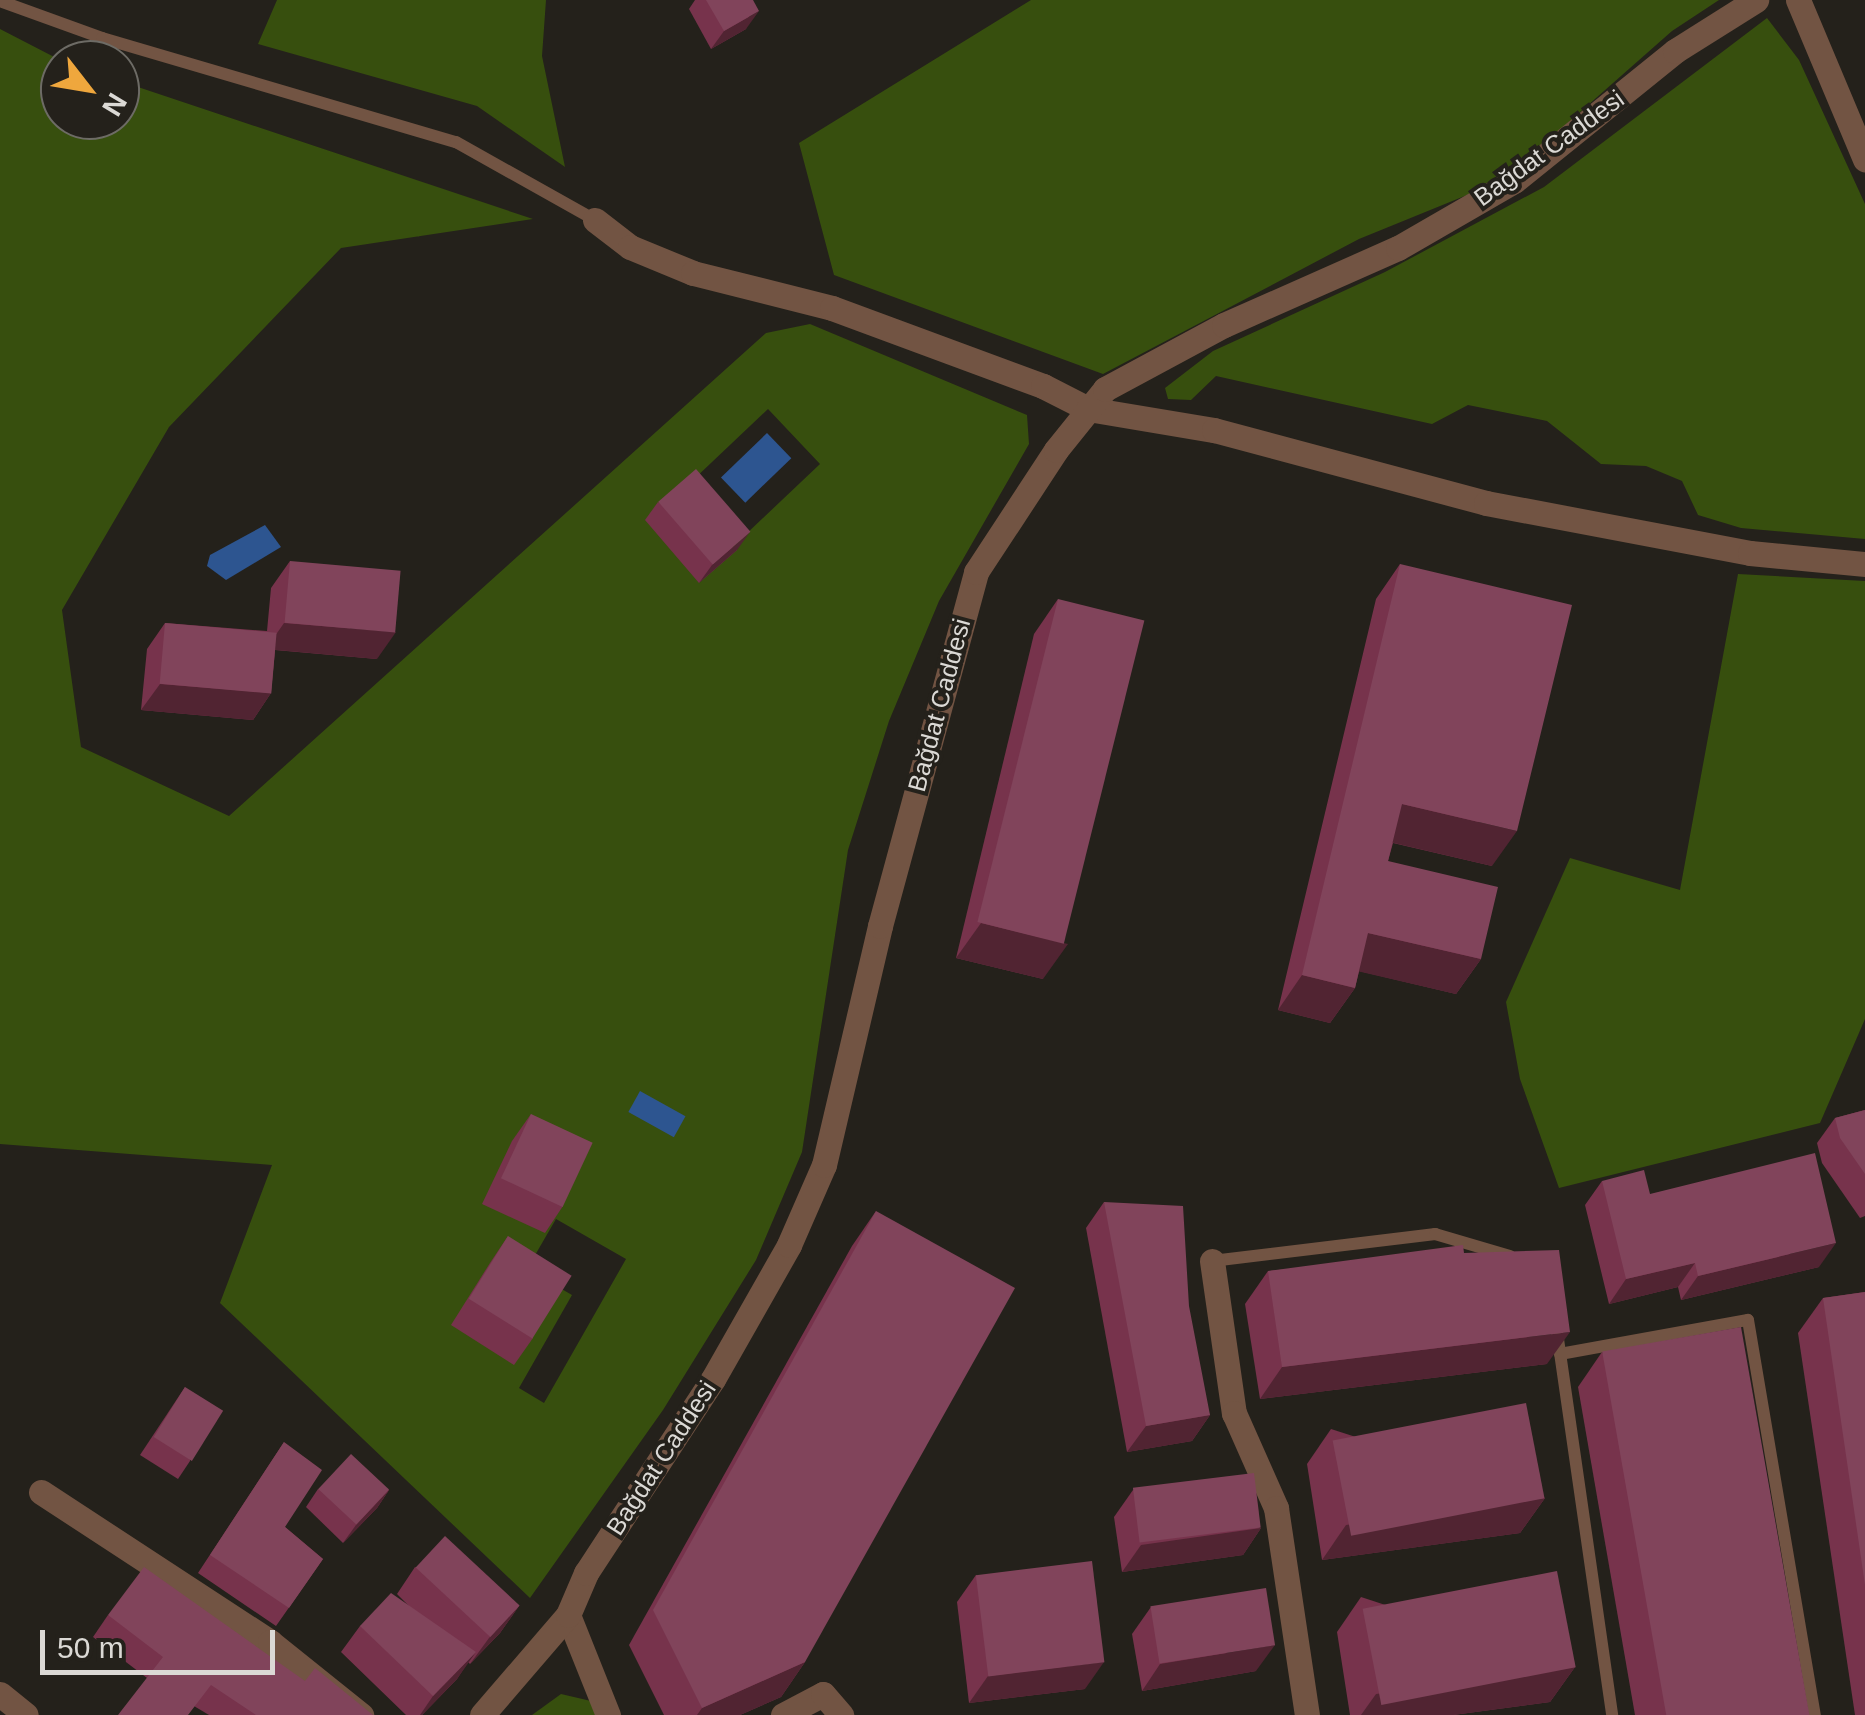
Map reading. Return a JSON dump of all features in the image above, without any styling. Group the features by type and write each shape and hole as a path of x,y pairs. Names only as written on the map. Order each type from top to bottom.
{"street":[{"name":"Bağdat Caddesi","path":"482,1715 568,1615 586,1573 713,1379 789,1245 824,1166 880,926 976,572 1088,409 1105,389 1207,334 1398,248 1514,181 1675,51 1756,0"},
{"path":"1798,0 1865,159"},
{"path":"595,220 630,247 693,274 832,308 1043,386 1088,409 1214,430 1486,503 1750,554 1865,564"},
{"path":"1212,1261 1234,1413 1276,1508 1308,1715"},
{"path":"41,1492 270,1642 361,1715"},
{"path":"568,1615 608,1715"},
{"path":"0,1694 26,1715"},
{"path":"783,1715 823,1694 841,1715"}],"lane":[{"path":"0,1 102,38 456,142 595,220"},
{"path":"1212,1261 1436,1234 1529,1261"},
{"path":"1555,1319 1612,1715"},
{"path":"1560,1354 1748,1320 1815,1715"}],"green space":[{"path":"277,0 546,0 542,56 565,167 477,106 258,44"},
{"path":"1031,0 1719,0 1672,31 1545,143 1472,193 1359,239 1103,374 834,275 799,143"},
{"path":"1767,18 1799,60 1865,204 1865,539 1741,528 1698,515 1682,481 1646,466 1601,464 1547,421 1468,405 1432,424 1216,376 1191,400 1168,399 1165,388 1213,351 1385,272 1544,187"},
{"path":"0,29 40,50 40,140 140,140 140,88 533,219 341,248 169,427 62,610 81,747 229,816 766,333 810,324 1027,415 1029,444 939,601 889,721 848,850 802,1152 756,1260 663,1410 530,1598 220,1303 272,1165 0,1144","holes":["768,409 820,464 744,536 692,481","556,1219 626,1259 544,1403 519,1388 572,1295 527,1269"]},
{"path":"1738,574 1865,581 1865,1019 1820,1123 1559,1188 1520,1079 1506,1002 1570,858 1680,890"},
{"path":"561,1694 591,1701 597,1715 532,1715"}],"water":[{"path":"767,433 791,458 745,503 721,477"},
{"path":"265,525 281,547 226,580 207,566 210,555"},
{"path":"640,1091 685,1116 674,1137 628,1112"}],"building":[{"path":"706,0 753,0 759,11 724,31"},
{"path":"696,469 750,532 713,564 658,502"},
{"path":"290,561 401,571 395,632 285,623"},
{"path":"1400,564 1572,605 1517,831 1402,804 1388,861 1498,887 1481,959 1368,933 1355,988 1302,975"},
{"path":"1058,599 1144,621 1064,944 977,922"},
{"path":"165,623 277,633 271,694 160,684"},
{"path":"1865,1110 1865,1174 1840,1138 1835,1118"},
{"path":"531,1114 593,1143 563,1207 501,1178"},
{"path":"1815,1153 1836,1243 1698,1276 1695,1263 1626,1279 1602,1181 1644,1170 1650,1194"},
{"path":"1104,1202 1183,1206 1189,1306 1210,1415 1146,1426"},
{"path":"876,1211 1015,1288 805,1662 702,1708 653,1610"},
{"path":"508,1236 572,1276 532,1338 469,1299"},
{"path":"1463,1245 1464,1253 1559,1250 1570,1332 1282,1367 1268,1271"},
{"path":"1865,1292 1865,1585 1823,1298"},
{"path":"1741,1327 1809,1715 1666,1715 1602,1351"},
{"path":"185,1387 223,1411 192,1461 154,1437"},
{"path":"1526,1403 1545,1498 1351,1536 1333,1441"},
{"path":"284,1442 322,1470 285,1527 323,1559 289,1608 210,1555"},
{"path":"351,1454 389,1489 356,1525 318,1489"},
{"path":"1254,1473 1261,1528 1140,1542 1133,1488"},
{"path":"445,1536 520,1606 490,1637 416,1567"},
{"path":"1092,1561 1104,1662 988,1676 976,1575"},
{"path":"144,1567 305,1681 315,1668 373,1715 256,1715 211,1685 188,1715 118,1715 163,1657 108,1615"},
{"path":"1557,1571 1576,1667 1381,1705 1363,1609"},
{"path":"1266,1588 1275,1645 1160,1664 1150,1606"},
{"path":"391,1593 476,1652 433,1696 360,1626"}]}
